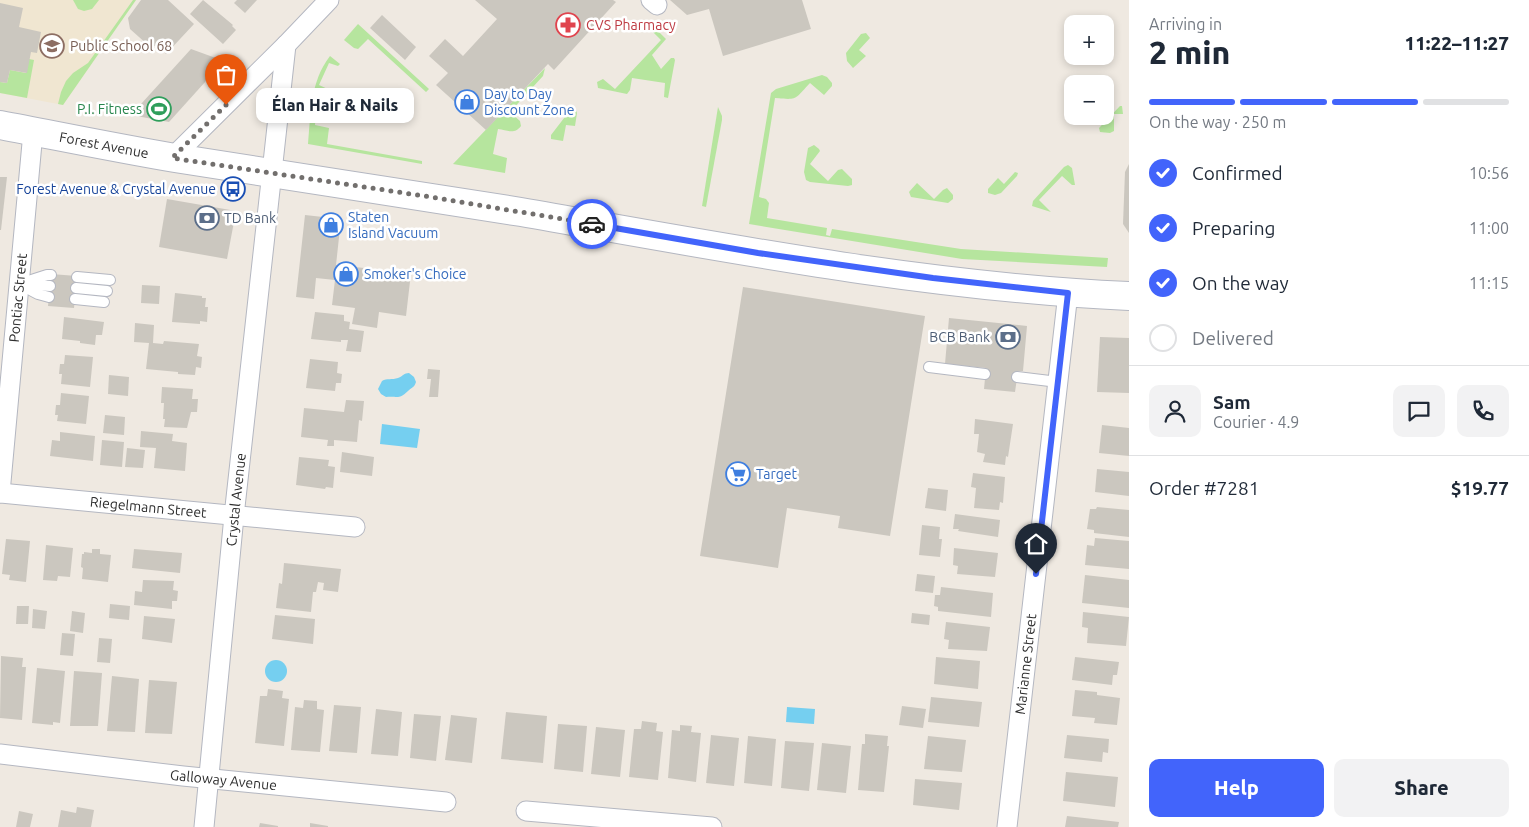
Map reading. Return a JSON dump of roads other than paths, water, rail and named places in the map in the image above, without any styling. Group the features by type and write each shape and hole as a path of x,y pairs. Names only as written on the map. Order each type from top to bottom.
{"main road":[{"name":"Forest Avenue","path":"0,125 172,158 431,197 758,253 933,278 1068,293 1129,296"}],"street":[{"path":"172,158 329,0"},
{"name":"Crystal Avenue","path":"204,827 234,516 286,45"},
{"name":"Pontiac Street","path":"0,493 33,132"},
{"name":"Marianne Street","path":"1007,827 1068,293"},
{"name":"Riegelmann Street","path":"0,493 355,527"},
{"name":"Galloway Avenue","path":"0,754 209,779 446,802"},
{"path":"526,811 712,827"}],"lane":[{"path":"19,284 51,275"},
{"path":"107,291 76,283 110,280"},
{"path":"19,284 38,294 49,292"},
{"path":"75,300 104,302"},
{"path":"929,367 985,374"},
{"path":"1017,377 1058,382"}],"water":[{"path":"409,373 416,382 405,394 400,397 386,397 381,394 378,389 382,381 398,378"},
{"path":"382,424 420,429 417,448 380,444"},
{"path":"276,660 284,663 287,671 284,679 276,682 268,679 265,671 268,663"},
{"path":"787,707 815,709 814,724 786,722"}],"place":[{"name":"CVS Pharmacy","path":"568,25"},
{"name":"Public School 68","path":"52,46"},
{"name":"Day to Day Discount Zone","path":"467,102"},
{"name":"Élan Hair & Nails","path":"226,105"},
{"name":"P.I. Fitness","path":"159,109"},
{"name":"Forest Avenue & Crystal Avenue","path":"233,189"},
{"name":"TD Bank","path":"207,218"},
{"name":"Staten Island Vacuum","path":"331,225"},
{"name":"Smoker's Choice","path":"346,274"},
{"name":"BCB Bank","path":"1008,337"},
{"name":"Target","path":"738,474"}]}
